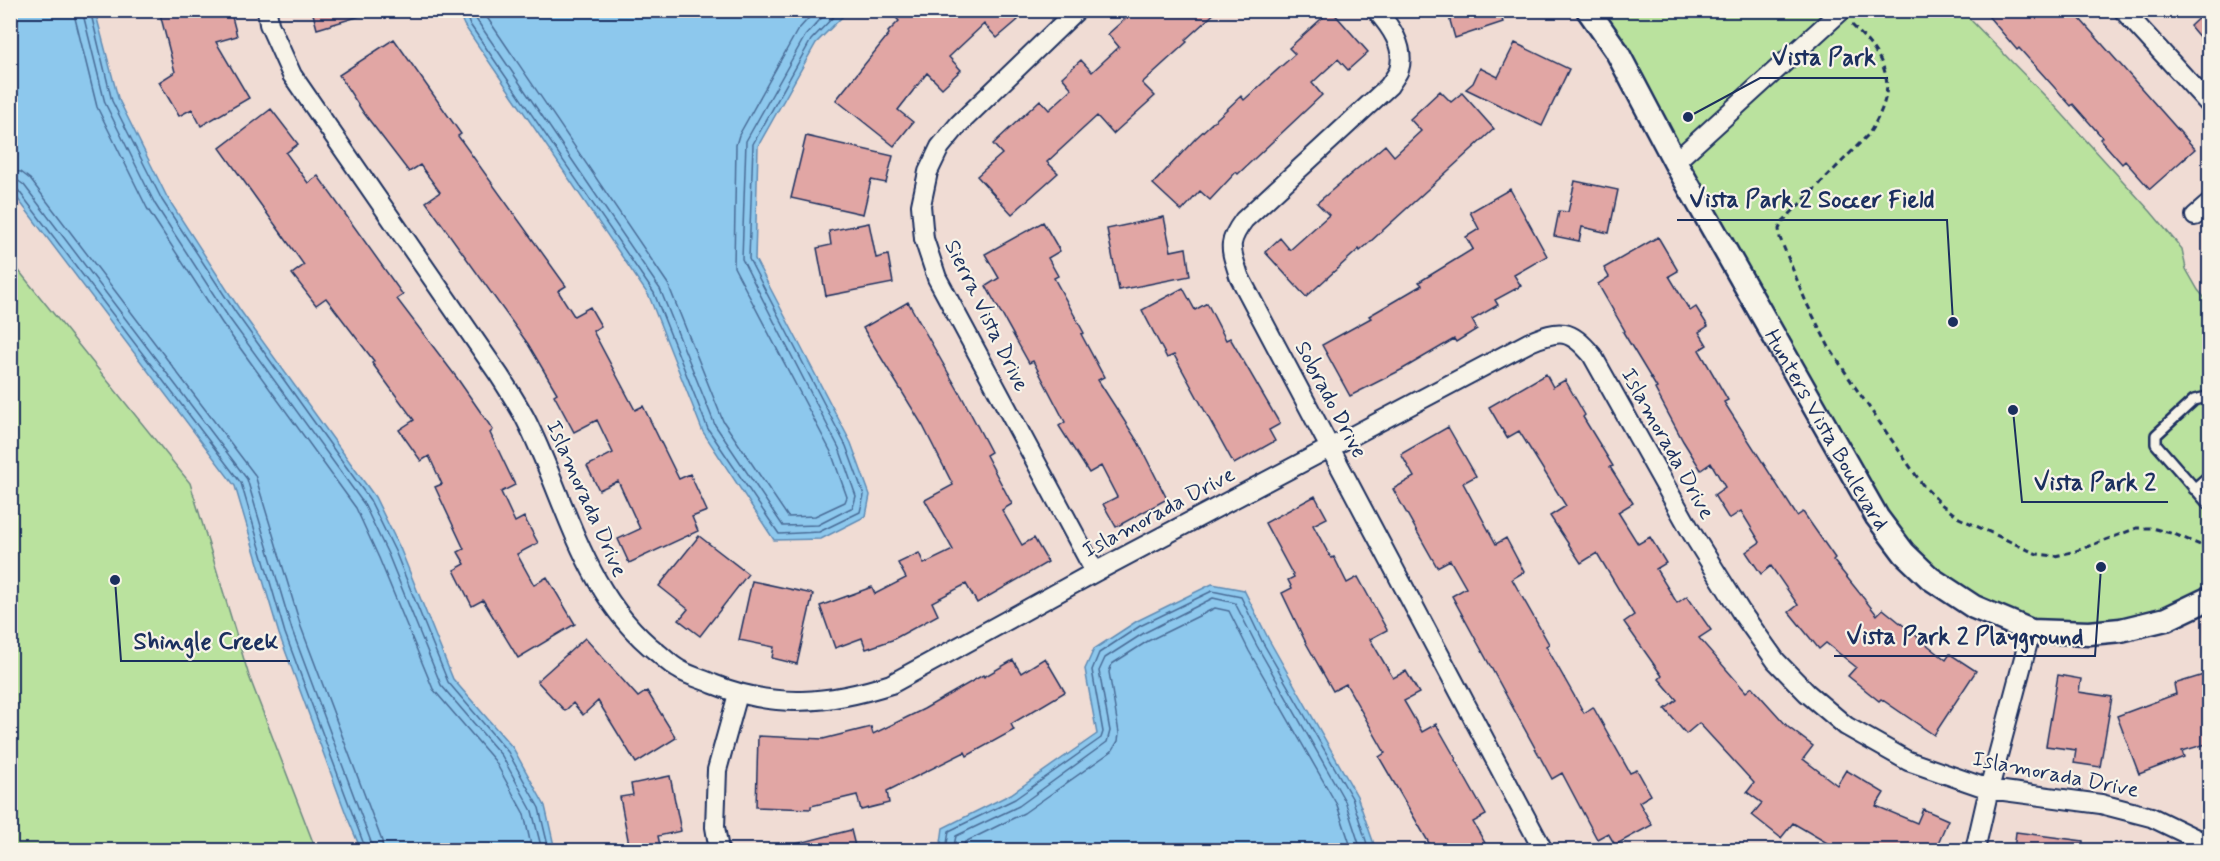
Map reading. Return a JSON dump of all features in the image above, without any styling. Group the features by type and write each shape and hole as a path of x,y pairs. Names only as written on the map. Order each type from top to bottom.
{"street":[{"name":"Islamorada Drive","path":"267,10 269,24 292,75 500,375 525,418 585,559 610,603 642,641 679,670 738,694 784,701 814,701 857,695 891,684 1330,446 1548,334 1562,333 1578,338 1592,355 1699,545 1741,612 1776,661 1807,693 1846,726 1908,761 1989,789 2101,804 2151,817 2208,843"},
{"name":"Sierra Vista Drive","path":"1077,10 959,124 940,147 928,172 921,205 924,239 937,278 1095,572"},
{"name":"Sobrado Drive","path":"1376,10 1394,34 1400,50 1399,69 1389,86 1244,220 1233,235 1231,252 1239,276 1543,850"},
{"name":"Hunters Vista Boulevard","path":"1588,10 1616,51 1675,162 1877,517 1904,553 1930,578 1974,607 2031,632 2089,633 2121,630 2166,619 2210,598"},
{"path":"2123,10 2210,105"},
{"path":"1675,162 1841,12"},
{"path":"2195,216 2210,203"},
{"path":"1975,850 2031,632"},
{"path":"719,850 715,827 717,770 738,694"}],"lane":[{"path":"2210,399 2207,397 2194,400 2156,435 2156,444 2210,506"},
{"path":"2194,489 2210,475"}],"path":[{"path":"1841,12 1880,58 1887,79 1886,102 1868,135 1783,221 1779,229 1780,238 1806,302 1829,347 1859,394 1922,484 1941,504 1959,518 1989,533 2037,554 2055,556 2076,551 2136,528 2163,531 2210,549"}],"green space":[{"path":"1588,11 1962,11 2054,105 2151,212 2182,249 2186,269 2198,290 2209,303 2209,598 2180,613 2031,631 1904,553"},
{"path":"11,261 190,483 249,676 316,850 11,850"}],"water":[{"path":"11,10 95,11 118,98 167,197 240,310 375,497 400,548 453,679 513,748 545,806 555,850 361,850 279,634 235,486 11,190"},
{"path":"458,11 848,11 816,43 758,146 755,259 851,443 870,495 866,516 821,539 774,540 703,432 649,296 464,25"},
{"path":"1212,584 1244,590 1269,640 1357,796 1375,847 1373,850 940,850 943,828 1011,794 1097,734 1085,669 1094,649 1137,621"}],"building":[{"path":"159,10 216,10 218,17 231,13 237,36 216,42 249,98 201,126 192,109 179,116 159,82 175,72"},
{"path":"312,10 366,10 367,14 317,29"},
{"path":"889,10 1009,10 1018,20 997,38 984,24 949,57 961,70 942,88 927,73 898,110 913,122 894,146 836,100 899,21"},
{"path":"1135,10 1218,10 1142,83 1155,96 1113,134 1097,116 1047,162 1058,173 1012,214 977,176 1002,154 993,144 1040,100 1049,110 1072,89 1062,77 1081,60 1092,72 1119,47 1108,34"},
{"path":"1331,10 1368,52 1348,70 1338,59 1312,83 1322,95 1238,174 1236,172 1210,200 1200,191 1182,211 1153,184 1196,138 1241,96 1244,100 1295,54 1289,48"},
{"path":"1447,10 1499,10 1503,22 1455,38"},
{"path":"1983,10 2072,10 2195,149 2150,189 2125,161 2122,164 2073,104 2071,106 2019,48 2017,50"},
{"path":"2207,10 2210,10 2210,32 2201,39 2190,26"},
{"path":"394,39 461,134 458,136 566,286 558,291 574,316 590,307 601,326 593,331 635,410 643,406 679,479 690,474 707,511 692,517 698,531 629,563 618,539 640,529 618,481 599,490 587,466 613,453 597,420 574,432 554,395 557,393 528,344 426,202 440,192 420,165 409,172 363,112 339,75"},
{"path":"1515,43 1569,69 1542,126 1466,89 1473,83 1480,68 1498,77"},
{"path":"1440,91 1451,102 1462,93 1494,129 1306,297 1265,252 1280,238 1290,250 1329,215 1317,203 1385,145 1394,156 1421,131 1410,119"},
{"path":"271,109 298,144 286,153 308,183 318,176 403,295 397,299 493,430 490,433 515,485 501,492 515,522 524,517 538,543 517,554 534,585 547,577 575,624 518,658 483,600 472,606 454,570 465,564 458,552 464,549 435,487 442,484 429,456 421,461 399,430 414,420 372,363 374,361 326,298 316,305 292,274 304,265 220,148"},
{"path":"806,136 893,156 886,183 871,180 863,214 791,198"},
{"path":"1575,181 1618,190 1609,233 1582,227 1579,241 1554,236 1559,211 1568,212"},
{"path":"1510,189 1547,256 1514,275 1521,286 1495,300 1498,305 1472,320 1477,329 1456,342 1454,339 1350,396 1322,345 1371,318 1369,316 1422,285 1419,282 1473,249 1466,237 1479,229 1470,212"},
{"path":"1164,217 1171,251 1186,248 1190,276 1119,290 1107,229"},
{"path":"1043,222 1060,251 1048,258 1058,276 1054,278 1084,333 1081,334 1104,377 1098,380 1138,442 1167,499 1116,527 1103,504 1117,497 1101,466 1089,473 1059,426 1065,422 1033,361 1029,363 986,286 999,278 985,254"},
{"path":"869,223 876,258 888,255 893,283 826,296 817,248 831,245 829,231"},
{"path":"1658,237 1678,271 1669,276 1690,311 1696,307 1708,326 1699,332 1707,345 1699,350 1728,400 1724,402 1797,516 1803,512 1835,558 1833,560 1877,615 1883,609 1946,660 1950,654 1976,671 1934,735 1881,699 1879,701 1848,676 1856,667 1826,643 1819,649 1789,612 1798,605 1771,566 1761,574 1746,552 1760,542 1741,511 1729,519 1714,495 1725,487 1711,463 1701,470 1683,441 1655,389 1657,388 1623,332 1625,331 1598,284 1609,277 1604,268"},
{"path":"1183,288 1195,310 1207,303 1226,340 1230,338 1280,424 1269,430 1275,441 1234,464 1174,355 1167,358 1142,310"},
{"path":"908,302 991,452 986,455 1012,504 1002,510 1022,545 1034,538 1048,562 977,603 966,584 932,602 938,615 892,640 866,649 862,638 835,648 820,606 872,587 875,594 906,578 898,563 919,553 924,564 953,550 925,500 953,485 923,426 863,328"},
{"path":"1546,374 1553,387 1565,380 1585,415 1583,417 1613,466 1610,467 1633,503 1618,512 1638,544 1650,537 1666,563 1656,569 1677,603 1687,596 1711,630 1699,638 1746,692 1752,687 1788,727 1813,746 1803,759 1837,785 1846,770 1884,793 1876,806 1917,823 1923,809 1948,820 1935,850 1839,850 1793,823 1781,838 1752,815 1762,803 1747,792 1754,783 1699,723 1686,734 1665,709 1677,700 1659,679 1662,676 1624,622 1634,615 1597,553 1581,563 1550,516 1566,506 1519,431 1507,438 1489,407"},
{"path":"1448,427 1476,476 1463,483 1496,544 1506,538 1524,572 1512,579 1549,644 1546,646 1584,713 1593,707 1630,773 1637,770 1651,795 1639,802 1652,825 1615,845 1608,833 1597,839 1562,773 1552,779 1452,596 1466,588 1450,560 1437,567 1393,489 1414,477 1401,454"},
{"path":"1315,496 1327,518 1313,525 1331,558 1334,557 1347,583 1358,577 1387,630 1370,639 1393,678 1406,671 1419,693 1404,701 1422,732 1436,724 1456,759 1486,815 1473,822 1489,850 1433,850 1379,757 1385,753 1346,684 1333,691 1306,643 1282,593 1292,588 1288,580 1294,577 1265,523"},
{"path":"699,536 748,574 700,636 679,620 688,609 659,586"},
{"path":"752,581 813,594 797,664 772,658 774,647 739,640"},
{"path":"585,638 638,697 647,691 676,738 636,763 598,701 583,715 573,703 565,711 537,681"},
{"path":"1045,658 1065,692 1011,724 1014,730 967,756 965,752 887,791 889,803 861,810 857,795 811,806 811,809 756,807 758,736 823,739 871,727 873,734 1013,660 1021,673"},
{"path":"2210,673 2210,743 2182,751 2184,757 2139,774 2117,716 2176,694 2174,684"},
{"path":"2058,675 2081,679 2079,692 2112,697 2100,767 2074,763 2076,750 2046,746"},
{"path":"670,776 681,831 658,836 661,850 630,850 620,797 633,795 631,784"},
{"path":"851,830 856,850 793,850 792,845"},
{"path":"2016,832 2083,841 2083,850 2014,850"}],"place":[{"name":"Vista Park","path":"1688,117"},
{"name":"Vista Park 2 Soccer Field","path":"1953,322"},
{"name":"Vista Park 2","path":"2013,410"},
{"name":"Vista Park 2 Playground","path":"2101,567"},
{"name":"Shingle Creek","path":"115,580"}]}
